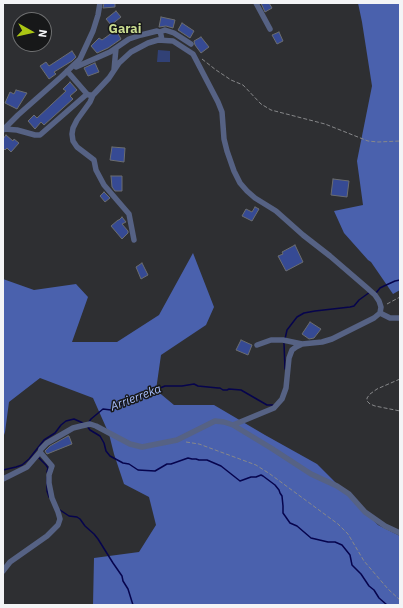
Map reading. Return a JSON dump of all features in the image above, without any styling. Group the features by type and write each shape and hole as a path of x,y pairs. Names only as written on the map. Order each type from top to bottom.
{"street":[{"path":"4,130 80,59 97,20 100,3"},
{"path":"256,3 270,29"},
{"path":"76,67 102,56 129,39 157,31 160,32 165,30 174,33 191,44"},
{"path":"160,32 162,40"},
{"path":"134,240 129,214 104,185 96,170 94,160 77,147 73,141 73,128 93,95 109,78 119,63 131,52 139,47 158,40 173,41 193,54 220,107 227,151 240,183 255,198 276,211 373,293 379,300 381,307 380,313 374,318 332,339 322,342 302,344 286,340 271,340 257,345"},
{"path":"114,70 116,48"},
{"path":"67,71 87,94 93,95"},
{"path":"4,130 17,130 40,135 87,94"},
{"path":"13,120 14,126 17,130"},
{"path":"380,313 390,318 400,318"},
{"path":"233,425 274,408 282,399 286,388 292,350 302,344"},
{"path":"3,479 27,467 47,443 73,428 90,424 130,444 142,447 177,440 215,421 224,422 233,425 311,474 349,494 365,512 385,526 400,533"},
{"path":"3,570 10,562 48,536 58,525 60,519 52,498 49,483 49,475 52,466 40,452"}],"path":[{"path":"202,58 226,77 243,85 261,104 271,110 325,124 368,141 400,141"},
{"path":"381,307 400,297"},
{"path":"400,379 377,389 367,398 367,401 375,406 400,411"},
{"path":"177,440 198,444 256,465 270,474 338,524 348,534 364,561 388,589 400,600"}],"shaded area":[{"path":"358,3 400,3 400,290 393,294 371,262 344,233 334,211 363,205 357,161 372,86"},
{"path":"158,50 170,51 170,62 157,62"},
{"path":"193,253 214,307 206,325 161,355 156,390 174,405 214,405 317,464 378,525 400,536 400,605 93,605 94,558 139,552 156,525 149,497 124,484 109,434 93,398 40,378 9,402 3,438 3,279 34,290 76,284 88,297 72,342 117,342 159,315"}],"building":[{"path":"104,3 115,3 115,7 103,8"},
{"path":"261,3 269,3 272,8 265,12"},
{"path":"116,11 121,17 111,25 106,19"},
{"path":"161,17 175,20 173,28 166,26 159,27"},
{"path":"182,23 194,31 190,38 178,30"},
{"path":"116,30 121,39 108,48 97,53 91,46 99,38 102,40"},
{"path":"279,32 283,41 277,44 272,35"},
{"path":"201,37 209,47 201,53 194,41"},
{"path":"72,51 76,57 54,72 56,74 49,79 40,66 46,62 49,66"},
{"path":"95,63 99,72 88,76 84,68"},
{"path":"70,82 77,90 70,96 73,99 44,125 41,122 35,129 28,121 34,115 37,118 66,91 63,89"},
{"path":"16,90 27,93 17,109 5,103 10,92 14,94"},
{"path":"6,135 13,141 14,139 19,143 11,152 7,148 5,150 3,148 3,139"},
{"path":"112,147 125,148 124,162 110,160"},
{"path":"111,176 122,176 122,191 115,191 112,187"},
{"path":"333,179 349,181 347,197 331,195"},
{"path":"104,192 110,198 105,202 100,196"},
{"path":"255,207 259,209 252,221 242,216 246,209 252,212"},
{"path":"122,217 126,222 122,224 128,233 122,239 111,226"},
{"path":"295,245 303,262 286,271 278,256"},
{"path":"142,263 148,275 141,279 136,267"},
{"path":"310,322 321,329 314,338 309,339 302,334"},
{"path":"241,340 252,345 248,355 236,350"},
{"path":"68,436 72,444 47,454 45,451 50,446"}],"waterway":[{"name":"Arrierreka","path":"376,293 380,288 400,280"},
{"name":"Arrierreka","path":"285,339 287,330 297,317 304,313 354,306 359,300 370,292"},
{"name":"Arrierreka","path":"284,343 285,369"},
{"name":"Arrierreka","path":"89,422 103,409 111,410 119,407 124,402 139,398 165,386 194,384 198,386 220,388 223,390 241,390 267,405 273,405"},
{"name":"Arrierreka","path":"3,470 22,465 29,459 44,440 55,433 66,421 74,419 83,423"},
{"path":"87,426 90,430 100,436 106,451 110,456 123,463 129,464 138,470 155,471 167,464 188,458 207,460 221,466 240,481 251,477 263,476 279,490 282,496 283,513 290,523 297,526 311,538 335,542 342,545 350,555 352,565 361,574 379,598 387,605"},
{"path":"39,458 48,468 47,472"},
{"path":"47,477 47,491 49,497"},
{"path":"60,510 69,516 80,519 98,539 122,576 133,605"}],"district":[{"name":"Garai","path":"125,29"}]}
